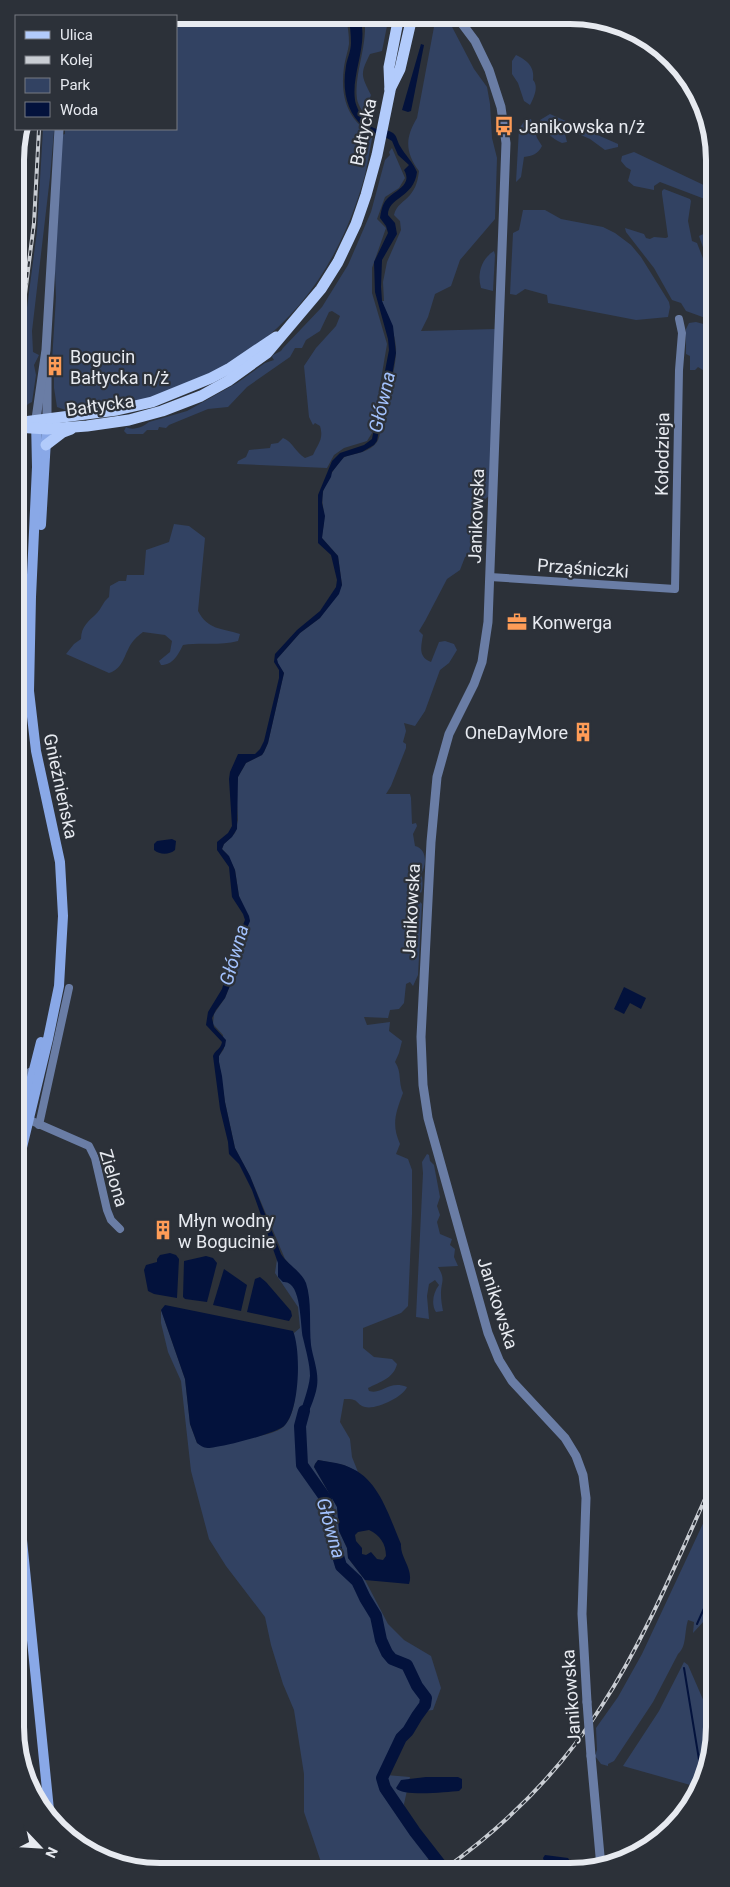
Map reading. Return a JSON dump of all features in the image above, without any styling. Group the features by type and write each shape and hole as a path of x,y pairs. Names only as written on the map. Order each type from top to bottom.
{"main road":[{"name":"Bałtycka","path":"390,91 389,67 397,24"},
{"name":"Bałtycka","path":"24,423 75,428 129,420 162,411 186,403 221,385 244,371 267,353 314,298 345,249 366,195 390,91 400,69 412,24"},
{"name":"Bałtycka","path":"24,426 152,402 230,368 282,334"},
{"name":"Gnieźnieńska","path":"31,621 38,573 46,445 41,424"},
{"name":"Gnieźnieńska","path":"24,1115 55,1007 61,974 63,916 60,862 36,751 30,709 36,468 41,424"},
{"path":"46,445 63,432 75,428"},
{"name":"Gnieźnieńska","path":"24,1114 61,958"},
{"path":"24,1560 48,1805"}],"street":[{"name":"Janikowska","path":"462,24 479,50 491,75 501,107 506,143 490,577 488,622 482,662 474,684 449,734 440,762 436,784 432,824 421,1037 422,1077 428,1118 440,1164 476,1296 493,1347 512,1381 565,1438 576,1456 583,1474 586,1504 582,1614 591,1756 601,1860"},
{"name":"Gnieźnieńska","path":"41,424 59,130"},
{"name":"Kołodzieja","path":"675,589 678,379 682,333 678,319"},
{"name":"Prząśniczki","path":"490,577 675,589"},
{"path":"39,1125 69,988"},
{"path":"24,1082 37,1056"},
{"name":"Zielona","path":"24,1118 89,1146 97,1164 107,1210 111,1220 120,1229"}],"green space":[{"path":"178,24 347,24 349,44 344,64 343,87 347,106 357,122 373,134 365,175 343,237 328,265 310,291 268,337 242,356 213,373 152,397 141,401 71,412 57,407 54,388 54,362 52,361 62,135 65,134 65,130 178,130"},
{"path":"365,24 387,24 382,51 370,54 363,70 365,83 371,95 366,109 368,120 357,99"},
{"path":"436,24 451,24 474,69 487,87 492,138 497,158 495,219 460,260 451,286 435,294 428,317 421,331 496,329 489,496 481,502 475,513 474,553 465,557 460,570 447,579 419,631 423,635 422,654 431,662 439,642 445,641 454,644 457,650 449,663 440,670 425,711 415,726 404,723 406,731 403,742 406,744 406,748 386,794 410,794 412,824 416,823 417,826 413,834 415,846 422,850 425,857 421,874 422,891 421,893 418,890 415,896 422,904 418,975 413,986 410,982 406,984 404,1003 399,1009 390,1010 388,1018 364,1017 367,1025 390,1022 389,1031 402,1041 395,1062 403,1093 398,1106 395,1124 400,1144 396,1154 408,1159 412,1170 412,1214 408,1306 401,1313 363,1328 363,1348 374,1357 392,1359 397,1364 390,1376 368,1388 369,1391 374,1392 395,1385 407,1387 395,1399 376,1407 365,1407 355,1400 344,1399 340,1422 350,1439 352,1457 358,1472 344,1465 318,1460 314,1467 337,1507 339,1531 347,1548 348,1558 365,1580 388,1624 404,1640 431,1656 441,1688 433,1710 424,1711 402,1740 386,1775 410,1777 404,1804 406,1822 432,1856 424,1863 321,1863 304,1812 304,1774 294,1710 283,1684 265,1617 226,1566 209,1539 191,1471 181,1381 168,1352 161,1323 161,1310 185,1379 190,1424 197,1443 208,1448 268,1434 283,1427 290,1417 295,1395 294,1333 300,1328 298,1307 275,1273 277,1259 290,1265 285,1259 250,1176 235,1148 225,1102 219,1062 219,1056 224,1049 223,1035 213,1024 214,1014 225,998 231,983 240,944 250,921 239,896 235,870 227,854 222,849 224,844 235,833 238,820 236,788 238,777 246,763 262,755 268,743 284,673 277,663 277,659 300,633 320,618 342,585 338,556 322,538 324,519 322,496 329,479 343,458 371,448 377,442 379,436 381,418 396,355 394,336 382,301 384,301 383,282 387,262 401,230 400,221 394,215 395,212 398,206 412,192 418,178 419,171 411,158 408,145 410,132 417,118"},
{"path":"516,55 524,59 533,71 536,89 530,105 524,101 518,83 512,74 512,61"},
{"path":"550,114 618,144 618,147 605,150 590,139 567,129 565,134 567,142 562,143 546,131 540,120"},
{"path":"531,119 537,138 542,146 539,151 524,157 521,177 516,182 519,129 525,120"},
{"path":"43,130 54,130 32,331 33,352 39,355 34,365 36,375 32,402 24,410 24,331 37,231"},
{"path":"27,131 24,203 24,151"},
{"path":"392,148 405,178 399,188 385,197 377,219 386,228 372,268 372,293 387,344 372,433 367,441 344,448 334,455 327,468 237,464 238,461 246,457 249,450 270,448 271,444 278,443 283,438 305,458 313,455 320,441 321,431 320,426 315,423 313,425 309,417 304,366 316,348 336,326 340,316 332,311 329,312 320,331 306,340 302,348 295,348 290,357 247,387 228,407 208,409 166,428 159,427 158,430 147,430 143,434 127,434 124,431 126,427 138,428 149,422 187,411 237,383 265,363 274,360 273,355 281,351 322,307 348,265 371,212 385,160 390,155 389,152"},
{"path":"634,152 706,186 706,199 660,182 654,186 654,190 634,186 628,181 631,170 621,161 622,156"},
{"path":"664,189 691,201 688,221 692,241 697,243 706,266 706,318 686,311 681,303 672,300 654,268 626,232 625,228 644,234 646,238 650,239 654,237 668,237 662,191"},
{"path":"523,210 545,210 561,219 603,227 615,233 631,245 641,257 669,302 668,317 636,320 548,303 547,295 525,289 516,295 510,294 513,233 519,230"},
{"path":"706,233 706,256 699,236"},
{"path":"494,251 493,291 481,288 480,272 486,258"},
{"path":"696,322 706,325 706,372 698,367 695,370 690,370 690,356 686,354 686,329 689,323"},
{"path":"706,385 706,415 703,406"},
{"path":"174,524 189,526 205,538 198,611 206,622 211,625 240,634 238,641 183,645 172,661 161,665 159,661 170,652 172,641 165,635 143,632 132,642 120,665 109,673 66,654 81,639 81,634 88,621 99,611 109,597 110,586 119,581 126,581 127,575 144,575 146,550 169,542"},
{"path":"427,1154 434,1165 440,1197 437,1206 440,1215 437,1222 440,1234 452,1239 450,1245 455,1249 454,1257 458,1266 438,1267 442,1278 443,1311 436,1312 434,1306 434,1295 439,1285 435,1280 429,1284 427,1296 429,1319 416,1317 422,1162"},
{"path":"706,1517 706,1623 704,1621 693,1633 694,1622 688,1620 683,1647 653,1702 614,1761 608,1764 608,1766 601,1764 595,1756 597,1750 596,1728 618,1697 642,1654"},
{"path":"684,1662 688,1665 706,1706 705,1745 702,1762 693,1786 623,1766 659,1711"}],"water":[{"path":"349,24 361,24 362,46 354,90 357,108 371,126 394,134 417,172 411,187 389,209 388,215 395,223 397,234 382,260 382,301 393,326 396,353 377,441 362,452 344,457 332,472 323,491 322,503 325,516 322,538 338,556 342,585 339,594 320,618 300,633 277,659 284,673 268,743 262,755 246,763 238,777 237,829 222,849 229,856 235,870 239,896 250,921 240,944 231,983 225,998 212,1018 214,1027 226,1040 219,1056 219,1062 235,1148 250,1176 281,1254 301,1275 308,1290 311,1345 317,1370 317,1386 304,1427 297,1425 308,1387 310,1371 297,1296 294,1288 289,1283 283,1282 278,1277 278,1263 252,1190 239,1164 229,1154 220,1109 213,1056 222,1042 206,1025 208,1012 222,989 235,944 245,920 232,897 229,867 217,850 217,842 228,833 232,826 230,772 238,754 255,754 264,741 279,678 279,670 274,662 275,654 297,630 320,611 336,587 337,580 331,555 318,543 318,495 332,461 340,453 364,445 372,439 389,350 388,339 375,292 374,262 388,233 386,226 380,218 383,206 387,199 405,183 406,175 404,170 409,165 398,155 392,141 364,127 353,115 349,107 345,91 345,74 351,43"},
{"path":"421,44 424,45 411,111 408,112 402,110"},
{"path":"172,839 176,841 173,852 162,854 154,850 154,844 157,841"},
{"path":"624,987 646,998 641,1009 630,1003 624,1014 614,1009"},
{"path":"170,1253 176,1255 179,1259 177,1298 154,1294 148,1291 144,1270 146,1265 157,1262 160,1255"},
{"path":"206,1256 213,1258 217,1263 207,1302 185,1299 183,1297 184,1261"},
{"path":"224,1269 247,1285 241,1311 213,1305"},
{"path":"260,1277 291,1311 292,1316 289,1321 247,1312 255,1279"},
{"path":"165,1305 293,1331 296,1340 298,1379 294,1406 285,1425 261,1436 224,1446 206,1448 197,1443 190,1424 185,1379 161,1310"},
{"path":"318,1460 345,1465 362,1475 370,1483 383,1502 401,1544 410,1573 409,1584 365,1580 348,1558 347,1548 339,1531 337,1507 314,1467","holes":["369,1530 382,1540 386,1556 383,1560 377,1559 371,1552 366,1555 362,1554 362,1548 356,1541 355,1535 358,1532"]},
{"path":"426,1777 458,1777 462,1779 462,1788 459,1791 425,1793 400,1791 396,1788 401,1780"},
{"path":"545,1855 568,1858 571,1863 545,1863 543,1858"}],"waterway":[{"name":"Główna","path":"304,1411 300,1426 302,1465 326,1499 330,1529 341,1566 357,1581 376,1616 381,1640 387,1653 392,1659 407,1665 417,1686 426,1698 425,1705 408,1731 401,1738 382,1778 385,1788 439,1863"},
{"path":"697,1624 706,1604"},
{"path":"684,1668 700,1767"}],"railway":[{"path":"24,302 34,223 39,130"},
{"path":"453,1863 490,1833 531,1795 568,1753 601,1707 648,1624 706,1497"}],"place":[{"name":"Janikowska n/ż","path":"504,126"},
{"name":"Bogucin Bałtycka n/ż","path":"55,366"},
{"name":"Konwerga","path":"517,622"},
{"name":"OneDayMore","path":"583,732"},
{"name":"Młyn wodny w Bogucinie","path":"163,1230"}]}
